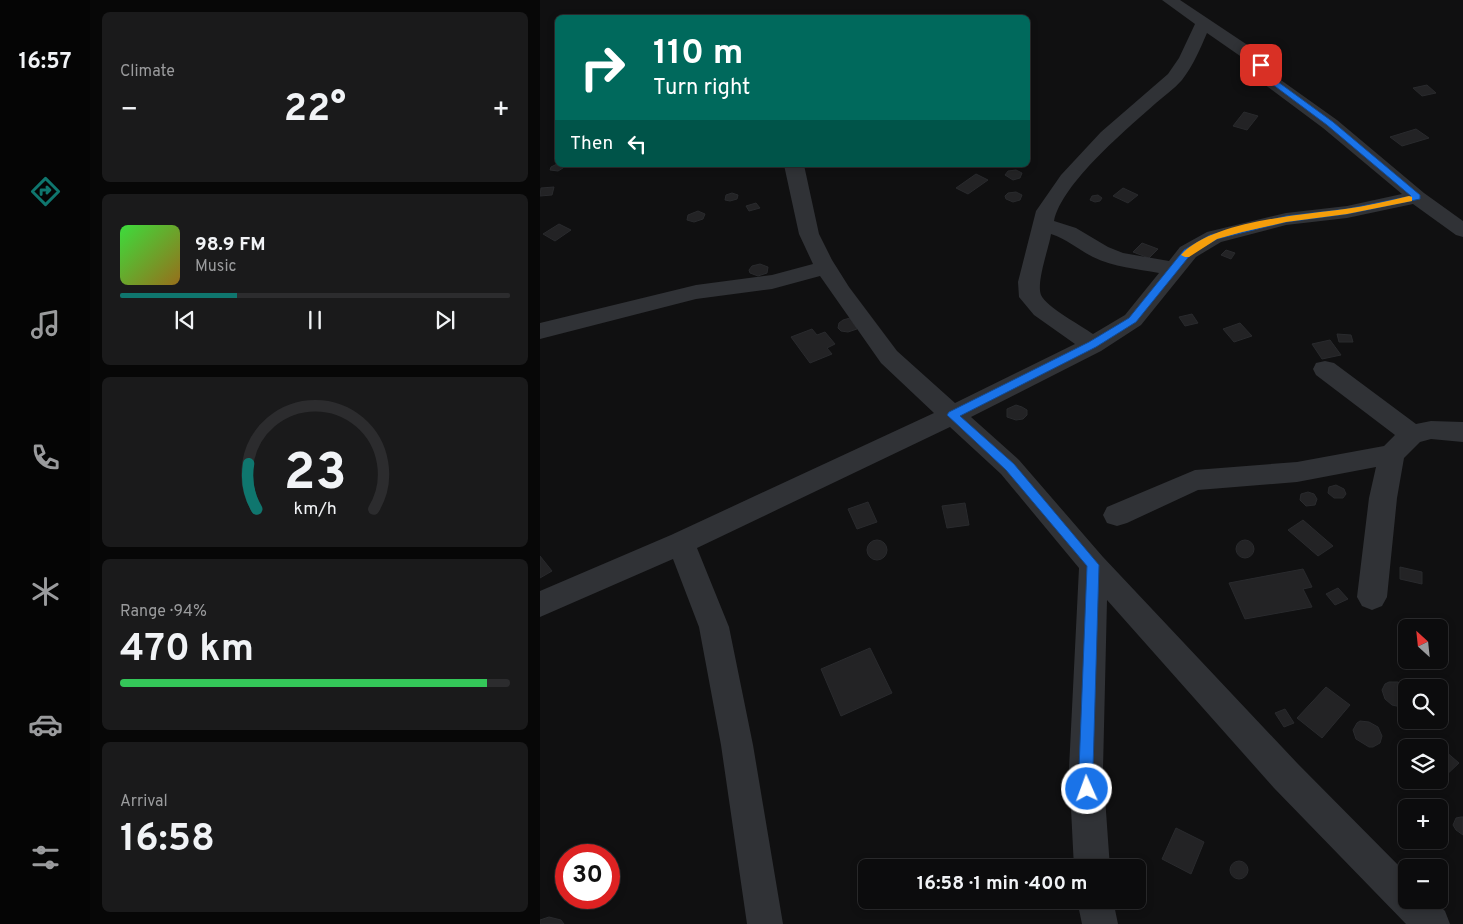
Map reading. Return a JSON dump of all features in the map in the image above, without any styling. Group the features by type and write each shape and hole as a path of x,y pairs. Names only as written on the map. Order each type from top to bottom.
{"street":[{"path":"1170,0 1249,54 1268,72 1270,80 1330,124 1417,197 1463,231"},
{"path":"1093,344 1042,310 1030,296 1029,282 1046,211 1068,179 1108,136 1175,77 1188,58 1203,24"},
{"path":"794,167 810,234 826,267 889,356 1010,467 1093,565 1286,776 1398,890"},
{"path":"540,604 681,543 952,415 1093,344 1133,320 1155,294 1172,269 1188,252 1214,237 1286,219 1347,212 1417,197"},
{"path":"1043,224 1070,233 1100,252 1118,259 1172,269"},
{"path":"540,330 696,292 772,282 826,267"},
{"path":"1325,369 1412,434"},
{"path":"1372,597 1383,498 1392,454 1412,434 1431,430 1463,432"},
{"path":"1117,515 1194,480 1297,472 1392,454"},
{"path":"681,543 714,627 736,745 765,924"},
{"path":"1091,859 1086,769 1093,565"},
{"path":"1096,909 1100,924"},
{"path":"1417,909 1432,924"}],"building":[{"path":"1427,85 1436,93 1422,96 1413,88"},
{"path":"1244,112 1258,116 1247,130 1233,126"},
{"path":"1416,129 1429,138 1402,146 1390,137"},
{"path":"555,165 555,167 563,168 558,171 550,170"},
{"path":"1016,170 1022,173 1020,178 1013,180 1005,175 1008,171"},
{"path":"976,174 988,180 968,194 956,188"},
{"path":"554,187 552,195 540,196 541,188"},
{"path":"1123,188 1138,195 1128,203 1113,196"},
{"path":"1016,192 1022,195 1020,200 1013,202 1006,199 1005,196 1008,193"},
{"path":"732,193 738,195 737,199 725,200 726,195"},
{"path":"1098,195 1102,198 1100,201 1090,200 1092,196"},
{"path":"756,203 760,208 749,211 746,206"},
{"path":"698,211 705,214 703,219 694,222 687,220 688,215"},
{"path":"559,224 571,230 555,241 543,234"},
{"path":"1142,243 1158,249 1149,258 1133,252"},
{"path":"1226,250 1235,253 1231,259 1221,255"},
{"path":"760,264 768,267 767,273 758,276 750,273 749,270 752,266"},
{"path":"1192,314 1198,323 1185,326 1179,317"},
{"path":"850,318 857,329 848,332 841,331 838,328 839,323"},
{"path":"1240,323 1252,336 1234,342 1223,329"},
{"path":"812,329 817,335 825,332 835,344 827,348 832,354 810,363 791,337"},
{"path":"1337,334 1351,335 1353,342 1339,342"},
{"path":"1330,340 1341,355 1322,359 1312,344"},
{"path":"1016,405 1027,410 1027,415 1023,419 1016,420 1007,417 1007,409"},
{"path":"1336,485 1344,489 1346,494 1343,498 1334,498 1328,493 1329,487"},
{"path":"1308,492 1314,494 1317,499 1315,505 1306,506 1300,500 1301,494"},
{"path":"868,502 877,522 857,529 848,509"},
{"path":"965,503 969,525 947,528 942,506"},
{"path":"1303,520 1333,546 1318,556 1288,530"},
{"path":"877,540 884,543 887,550 884,557 877,560 870,557 867,550 870,543"},
{"path":"1245,540 1251,543 1254,549 1251,555 1245,558 1239,555 1236,549 1239,543"},
{"path":"540,556 552,571 540,578"},
{"path":"1400,567 1422,572 1422,584 1400,579"},
{"path":"1303,569 1312,587 1303,589 1312,607 1245,619 1229,583"},
{"path":"1338,588 1348,599 1335,605 1326,594"},
{"path":"870,648 892,693 841,716 821,669"},
{"path":"1398,682 1398,706 1392,705 1385,699 1382,690 1385,684"},
{"path":"1326,687 1350,705 1322,738 1297,718"},
{"path":"1285,709 1294,723 1284,727 1275,713"},
{"path":"1360,721 1369,722 1378,727 1382,736 1380,743 1369,747 1356,739 1353,730"},
{"path":"1448,754 1459,763 1448,773"},
{"path":"1463,817 1463,835 1453,825 1456,818"},
{"path":"1176,828 1204,842 1191,874 1162,859"},
{"path":"1239,861 1245,864 1248,870 1245,876 1239,879 1233,876 1230,870 1233,864"},
{"path":"549,917 561,920 564,924 540,924 540,920"}],"slow traffic":[{"path":"1185,255 1214,237 1240,229 1286,219 1347,212 1409,199"}],"route":[{"path":"1087,789 1086,769 1093,565 1010,467 952,415 1093,344 1133,320 1155,294 1172,269 1188,252 1214,237 1286,219 1347,212 1417,197 1330,124 1270,80 1268,72 1261,65"}]}
